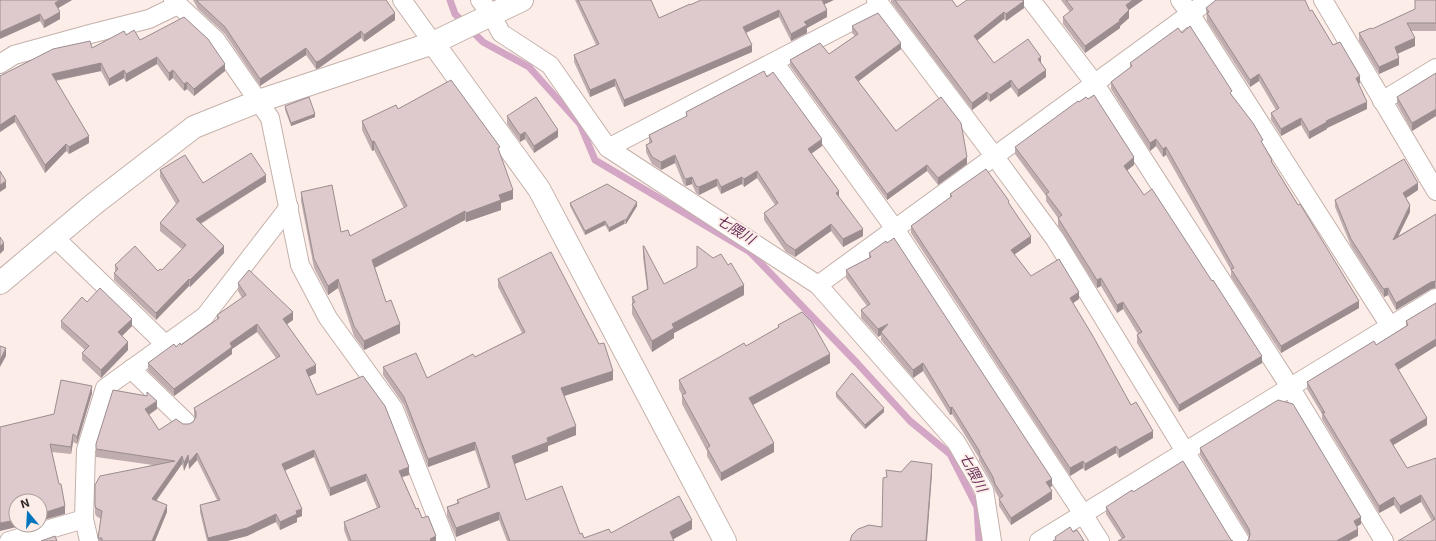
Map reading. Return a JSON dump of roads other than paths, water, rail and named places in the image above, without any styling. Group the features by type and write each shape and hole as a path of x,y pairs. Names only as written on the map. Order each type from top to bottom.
{"street":[{"path":"402,0 440,39 539,189 725,541"},
{"path":"0,283 94,204 194,127 259,101 440,39 483,12 522,0"},
{"path":"1031,0 1095,84 1290,387 1384,541"},
{"path":"1180,0 1390,326"},
{"path":"818,285 1191,15 1209,0"},
{"path":"1323,0 1436,191"},
{"path":"0,64 14,55 149,19 175,2 216,40 270,118 300,265 328,318 394,409 446,541"},
{"path":"608,148 774,62 879,3 1055,239 1240,541"},
{"path":"483,12 500,33 550,66 608,148 818,285 956,442 984,490 992,541"},
{"path":"774,62 895,229 1100,541"},
{"path":"1382,101 1436,68"},
{"path":"88,541 84,519 86,450 105,388 205,316 289,207"},
{"path":"54,237 166,345"},
{"path":"1038,541 1436,298"},
{"path":"131,369 186,422"},
{"path":"9,541 84,519"}],"waterway":[{"name":"七隈川","path":"450,0 455,14 483,42 529,67 580,124 595,160 750,252 857,363 910,421 950,454 977,507 979,541"}]}
